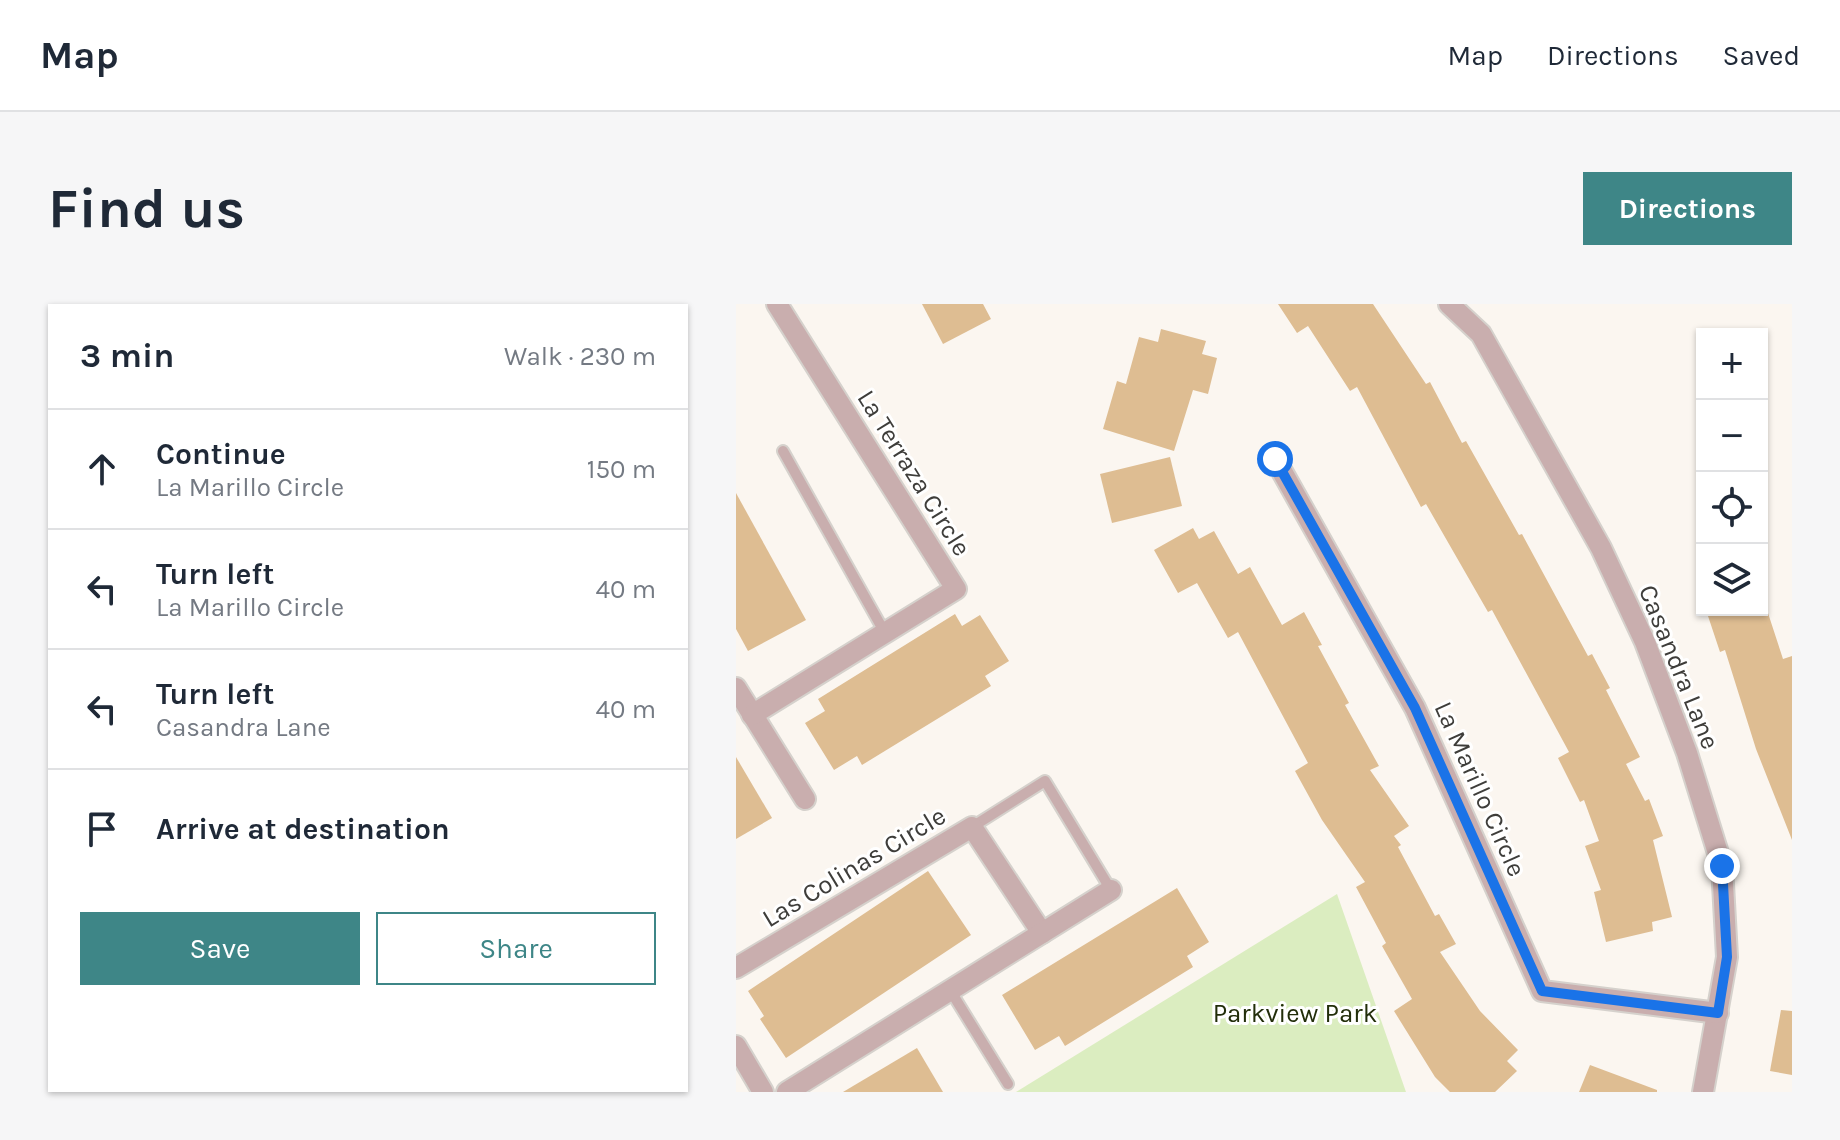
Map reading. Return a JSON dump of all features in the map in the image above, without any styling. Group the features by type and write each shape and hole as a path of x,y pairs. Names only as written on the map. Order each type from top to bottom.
{"street":[{"name":"La Terraza Circle","path":"752,715 956,589 777,304"},
{"name":"Casandra Lane","path":"1449,304 1481,334 1601,548 1645,642 1687,753 1722,866 1727,957 1703,1092"},
{"name":"La Marillo Circle","path":"1275,459 1415,708 1542,991 1718,1013"},
{"path":"736,688 805,799"},
{"name":"Las Colinas Circle","path":"736,968 972,827 1042,933"},
{"path":"787,1092 1111,890"},
{"path":"736,1046 763,1092"}],"lane":[{"path":"783,451 885,633"},
{"path":"972,827 1045,781 1111,890"},
{"path":"950,990 1008,1084"}],"green space":[{"name":"Parkview Park","path":"1337,894 1406,1092 1016,1092"}],"building":[{"path":"922,304 983,304 991,319 943,344"},
{"path":"1278,304 1373,304 1426,384 1430,382 1462,443 1466,441 1519,535 1522,534 1588,656 1592,654 1610,688 1606,690 1640,757 1626,764 1645,801 1649,799 1663,836 1653,840 1672,917 1652,922 1653,931 1606,942 1594,892 1601,890 1585,846 1599,841 1584,800 1580,802 1558,758 1569,752 1492,610 1488,612 1426,504 1421,507 1357,387 1350,391 1308,326 1297,333"},
{"path":"1161,329 1206,341 1202,354 1217,358 1208,394 1193,390 1174,451 1103,429 1117,381 1126,384 1139,337 1158,342"},
{"path":"1170,457 1182,506 1112,523 1100,474"},
{"path":"736,493 806,620 748,651 736,629"},
{"path":"1193,528 1199,539 1214,531 1238,574 1250,567 1282,625 1304,612 1322,645 1318,646 1349,703 1345,705 1379,766 1370,770 1409,826 1394,836 1401,845 1398,847 1435,916 1439,914 1456,944 1440,952 1480,1011 1518,1050 1507,1061 1517,1071 1495,1092 1450,1092 1435,1077 1394,1011 1412,999 1382,946 1386,943 1356,887 1365,882 1322,820 1295,771 1308,763 1238,632 1228,638 1197,583 1178,593 1154,550"},
{"path":"1768,613 1783,659 1792,656 1792,840 1756,749 1725,650 1720,652 1708,616 1768,616"},
{"path":"955,614 962,626 980,615 1009,661 985,676 991,686 862,765 857,756 834,770 805,723 825,711 818,699"},
{"path":"736,757 772,818 736,839"},
{"path":"928,871 971,935 786,1058 760,1019 764,1016 748,991"},
{"path":"1177,888 1209,942 1187,956 1193,967 1065,1046 1059,1036 1035,1050 1002,995"},
{"path":"1781,1010 1792,1011 1792,1075 1770,1071"},
{"path":"917,1048 943,1092 843,1092"},
{"path":"1590,1065 1657,1090 1657,1092 1579,1092"}],"route":[{"path":"1275,459 1415,708 1542,991 1718,1013 1727,957 1722,866"}]}
